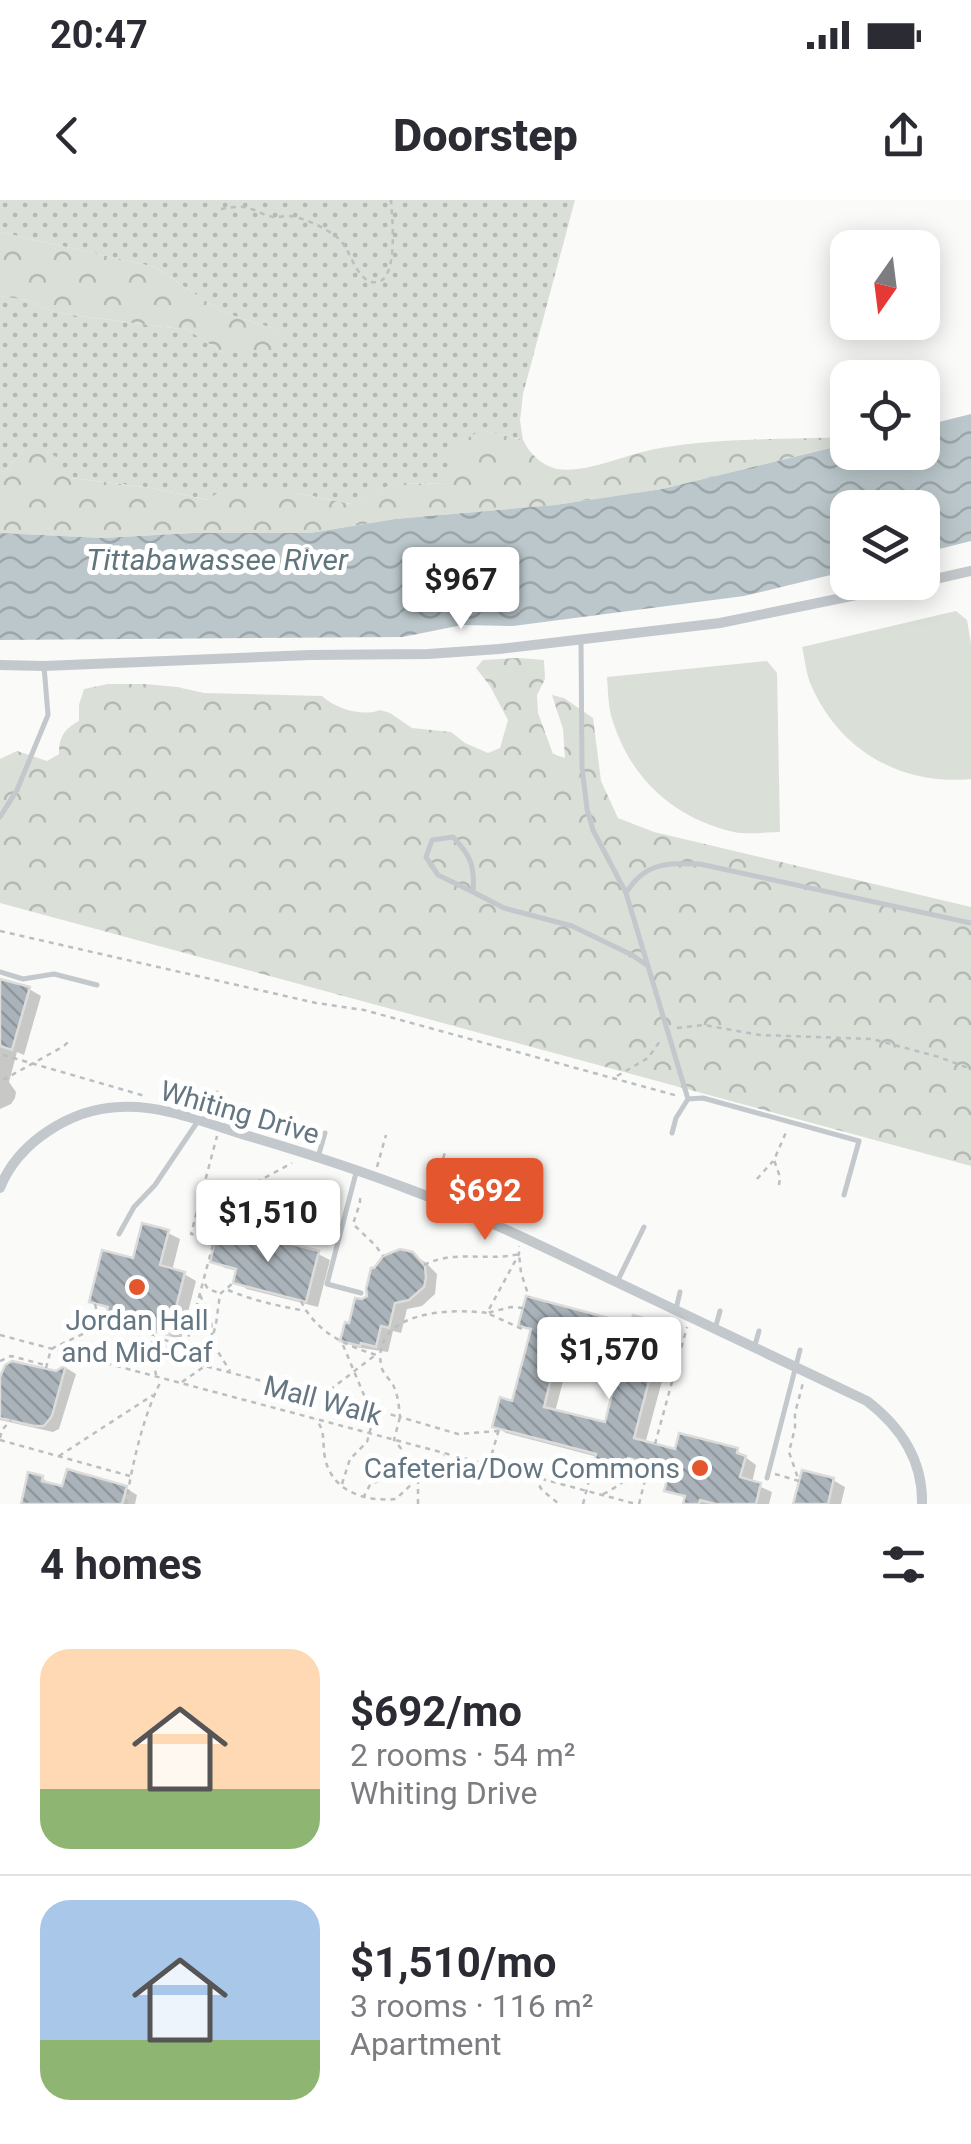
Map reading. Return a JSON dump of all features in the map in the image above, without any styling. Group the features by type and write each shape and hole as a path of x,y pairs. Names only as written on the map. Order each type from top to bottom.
{"street":[{"path":"940,578 971,572"},
{"path":"0,665 499,650 720,623 833,600"},
{"name":"Whiting Drive","path":"0,1188 25,1150 50,1130 92,1110 122,1106 203,1122 357,1170 520,1236 867,1401 887,1416 912,1452 920,1472 922,1504"}],"lane":[{"path":"582,638 582,767 587,808 592,830 626,893 688,1099 672,1133"},
{"path":"0,817 17,790 48,715 44,666"},
{"path":"472,892 474,874 468,853 453,838 432,840 426,857 438,874 472,892 504,908 572,926 650,967"},
{"path":"626,893 635,879 652,867 700,864 971,922"},
{"path":"0,972 23,979 54,974 97,985"},
{"path":"119,1234 134,1207 156,1185 203,1122 217,1092"},
{"path":"688,1099 703,1098 859,1141 844,1194"},
{"path":"318,1157 325,1133"},
{"path":"357,1170 327,1284 361,1293"},
{"path":"617,1282 644,1227"},
{"path":"676,1310 680,1292"},
{"path":"715,1328 720,1310"},
{"path":"754,1348 759,1331"},
{"path":"768,1475 800,1350"}],"path":[{"path":"221,209 246,207 274,217 304,220 335,235 364,278 374,283 389,275 391,200"},
{"path":"0,931 316,1003 364,1010 688,1099"},
{"path":"615,1077 648,1058 669,1029 704,1025 760,1035 872,1039 971,1069"},
{"path":"3,1080 70,1040"},
{"path":"2,1055 145,1096"},
{"path":"757,1179 774,1160 790,1122"},
{"path":"226,1129 216,1137 191,1234 214,1239 182,1360 458,1434 499,1430 489,1465"},
{"path":"370,1175 377,1169 386,1135"},
{"path":"433,1199 445,1152"},
{"path":"199,1202 222,1201 297,1160"},
{"path":"774,1160 780,1185"},
{"path":"524,1175 520,1190 519,1254 529,1297"},
{"path":"359,1192 353,1224 383,1256"},
{"path":"424,1265 461,1255 519,1254"},
{"path":"487,1313 519,1254"},
{"path":"203,1282 220,1294"},
{"path":"220,1294 233,1283"},
{"path":"227,1290 279,1308 308,1312"},
{"path":"200,1294 212,1339 231,1373"},
{"path":"181,1383 205,1366 220,1294"},
{"path":"302,1301 318,1324 342,1343 378,1356"},
{"path":"95,1304 100,1326"},
{"path":"487,1313 523,1308"},
{"path":"418,1504 414,1464 394,1440 400,1416 394,1386 378,1356 386,1335 402,1322 468,1310 523,1327"},
{"path":"0,1361 12,1356 46,1366 51,1349 114,1320"},
{"path":"655,1444 687,1326"},
{"path":"153,1331 156,1376"},
{"name":"Mall Walk","path":"0,1335 638,1504"},
{"path":"152,1337 186,1346"},
{"path":"154,1362 165,1348 177,1343"},
{"path":"342,1343 369,1409"},
{"path":"656,1354 678,1360"},
{"path":"322,1396 378,1356"},
{"path":"126,1504 130,1476 162,1378"},
{"path":"768,1475 799,1481 789,1452 804,1380"},
{"path":"58,1456 154,1394"},
{"path":"342,1486 346,1467 368,1442 376,1410"},
{"path":"316,1419 323,1430 327,1465 333,1476 363,1498 396,1499 446,1454"},
{"path":"10,1420 1,1430 0,1439 130,1476"},
{"path":"583,1504 593,1465"},
{"path":"602,1495 649,1466 638,1504"},
{"path":"534,1477 559,1504"},
{"path":"363,1498 372,1482"}],"green space":[{"path":"0,200 575,200 523,394 523,440 481,430 451,483 393,484 352,504 296,493 219,492 209,500 70,478 60,473 56,457 23,449 6,471 0,472 0,296 27,300 57,313 188,330 224,353 275,329 222,312 155,267 0,232"},
{"path":"0,232 155,267 222,312 275,329 283,341 272,351 224,353 188,330 57,313 27,300 0,296"},
{"path":"481,430 523,440 541,462 568,470 703,442 830,438 830,448 662,489 555,505 395,519 310,533 101,538 0,533 0,472 6,471 23,449 43,448 56,457 61,473 70,478 146,487 208,500 219,492 245,488 351,504 393,484 451,483 453,447"},
{"path":"956,611 967,620 971,644 971,779 945,780 897,769 855,745 823,708 811,685 802,647"},
{"path":"483,660 544,660 545,679 537,695 538,713 553,754 565,758 563,729 552,695 564,698 593,718 601,781 618,818 654,832 971,907 971,1166 0,903 0,759 17,751 47,761 59,754 63,734 79,721 84,689 108,684 145,684 204,693 322,696 350,710 390,713 412,728 451,732 488,753 500,748 508,720 476,668"},
{"path":"767,661 777,673 780,832 734,832 672,805 641,775 611,715 607,677"}],"water":[{"name":"Tittabawassee River","path":"971,414 971,541 940,549 940,490 830,490 830,575 744,596 513,626 462,625 403,637 0,640 0,533 102,538 310,533 395,519 555,505 662,489 830,448 830,470 940,470 940,422"}],"building":[{"path":"0,979 30,987 12,1050 0,1046"},
{"name":"Jordan Hall and Mid-Caf","path":"142,1223 169,1230 160,1265 185,1272 169,1335 105,1318 108,1307 89,1302 102,1250 133,1258"},
{"path":"246,1232 319,1251 306,1302 233,1283 236,1269 210,1262 216,1236 243,1243"},
{"path":"400,1249 413,1252 425,1266 424,1287 409,1300 395,1303 389,1328 381,1326 376,1347 340,1341 355,1298 367,1296 371,1268 383,1256"},
{"path":"526,1296 631,1324 633,1315 664,1324 634,1438 675,1449 679,1433 738,1448 737,1453 746,1456 740,1477 761,1483 756,1504 700,1500 699,1504 683,1504 685,1496 664,1491 670,1469 628,1458 625,1474 593,1465 596,1454 492,1427 500,1397 512,1401 531,1329 518,1326","holes":["561,1338 622,1353 605,1422 544,1407"]},
{"path":"12,1361 56,1371 66,1365 52,1416 44,1426 0,1418 0,1377 5,1365"},
{"path":"67,1469 127,1486 122,1504 21,1504 28,1472 62,1486"},
{"path":"802,1470 834,1478 828,1504 793,1504"}],"place":[{"name":"Jordan Hall and Mid-Caf","path":"137,1287"},
{"name":"Cafeteria/Dow Commons","path":"700,1468"}]}
